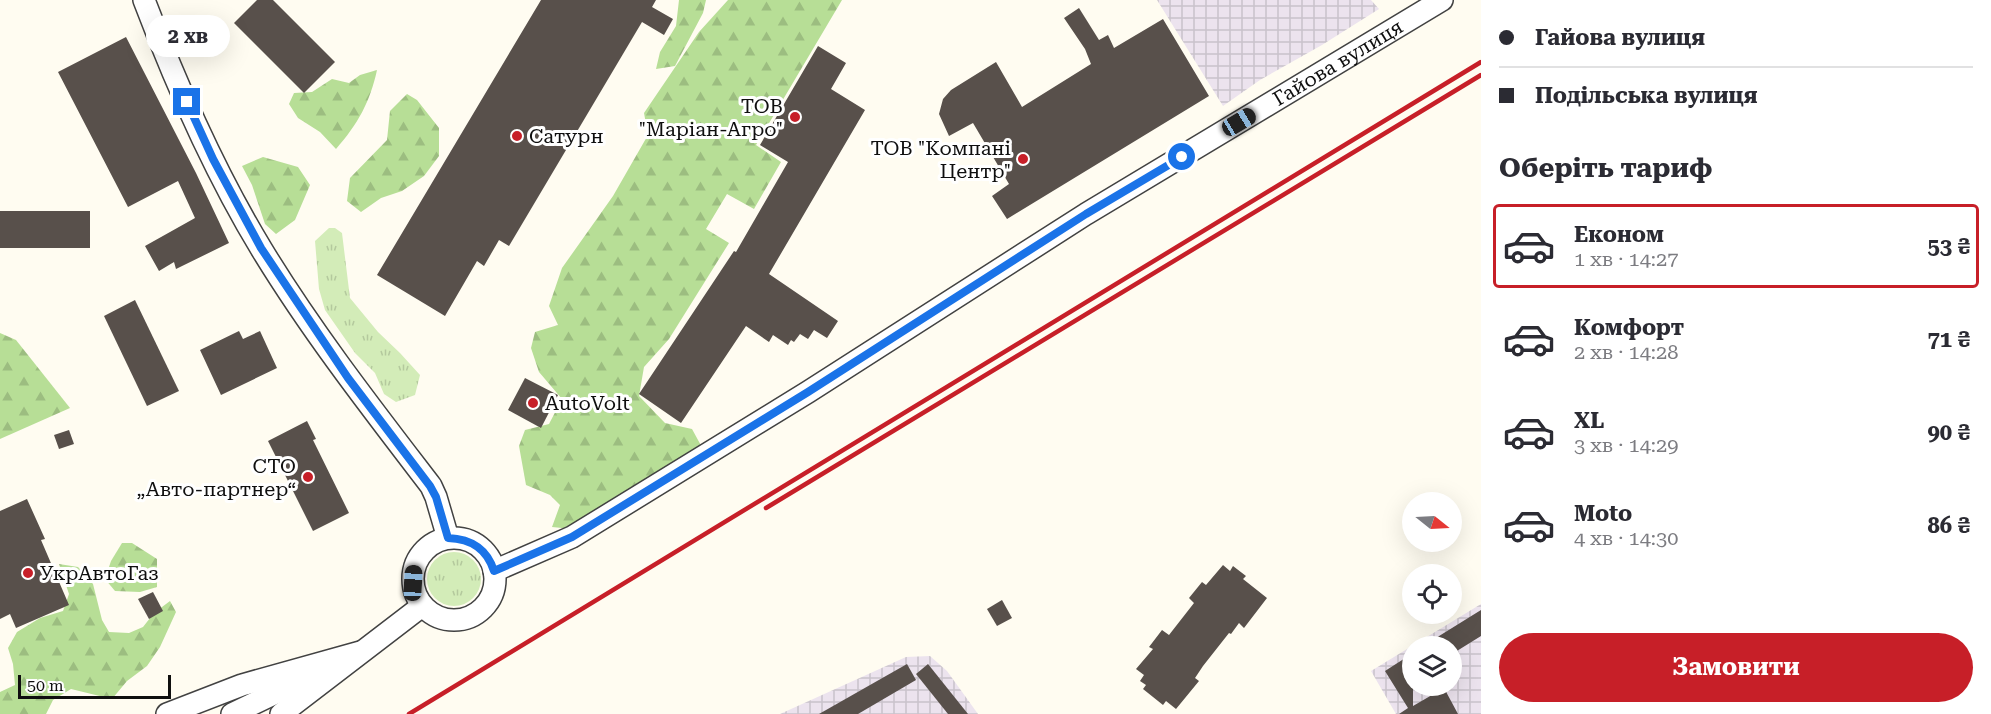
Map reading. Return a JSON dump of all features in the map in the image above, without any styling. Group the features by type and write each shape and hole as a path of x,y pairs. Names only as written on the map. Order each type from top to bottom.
{"street":[{"path":"144,0 161,46 213,159 261,248 348,378 430,486 436,497 448,538"},
{"name":"Гайова вулиця","path":"494,571 572,537 808,392 1086,214 1442,0"},
{"path":"448,538 473,543 483,550 494,571 495,585 491,598 483,609 472,617 458,621 445,620 432,615 422,606 413,583 413,570 418,559 436,542 448,538"},
{"path":"281,714 422,606"},
{"path":"167,714 242,685 360,652"},
{"path":"232,714 360,652"}],"shaded area":[{"path":"1157,0 1371,0 1379,9 1260,80 1223,106"},
{"path":"1481,604 1481,714 1396,714 1371,671 1402,652 1402,696 1462,696 1462,636 1428,636 1448,624 1462,624 1462,616"},
{"path":"930,656 947,671 978,714 780,714 906,657"}],"green space":[{"path":"679,0 706,0 703,13 675,66 656,69 660,52 676,26"},
{"path":"728,0 842,0 756,145 781,162 754,209 727,194 706,229 729,243 669,339 644,367 639,396 665,423 692,429 704,451 572,529 552,527 560,505 550,495 526,485 519,446 525,430 549,424 562,399 539,372 531,348 535,332 558,325 549,306 562,268 613,196 648,135 644,113 699,32"},
{"path":"377,70 362,112 351,131 336,149 320,132 298,118 289,104 294,93 312,92 332,79 349,83 360,75"},
{"path":"407,94 417,100 439,128 439,156 424,176 402,191 381,198 361,212 347,201 350,178 387,140 390,111"},
{"path":"263,157 298,167 310,185 295,220 276,234 265,224 252,185 242,166"},
{"path":"329,228 335,228 342,233 350,298 378,332 420,375 415,395 396,402 384,394 375,373 355,353 325,310 319,289 315,241"},
{"path":"0,333 16,340 70,408 0,439"},
{"path":"122,543 132,543 157,559 157,587 140,592 115,591 105,579 111,561"},
{"path":"449,552 459,552 469,556 477,564 481,579 477,594 469,602 459,606 449,606 439,602 431,594 427,584 427,574 431,564 439,556"},
{"path":"59,564 78,567 93,584 102,620 109,632 129,633 143,627 154,613 170,601 176,612 160,647 147,666 127,681 112,699 71,689 53,700 46,714 0,714 0,692 15,685 13,664 8,648 17,632 40,618 63,611 69,594"}],"building":[{"path":"257,0 273,0 335,62 304,93 234,23"},
{"name":"Сатурн","path":"541,0 656,0 652,7 673,19 664,35 642,22 509,246 499,240 484,266 477,261 445,316 377,275"},
{"path":"1079,8 1099,40 1108,35 1114,48 1163,19 1209,96 1007,219 992,196 1009,184 973,123 949,136 939,114 943,99 951,90 996,62 1022,107 1091,64 1085,49 1064,18"},
{"path":"126,37 229,243 176,269 174,262 159,271 145,246 195,218 178,181 128,207 58,72"},
{"path":"818,46 846,63 831,89 865,110 769,274 838,321 827,338 814,330 808,339 800,334 794,342 791,340 788,345 773,335 769,342 746,326 681,423 639,394 734,251 736,252 788,162 760,145"},
{"path":"0,211 90,211 90,248 0,248"},
{"path":"135,300 179,391 147,406 104,316"},
{"path":"239,331 243,339 260,331 277,368 221,395 200,350"},
{"name":"AutoVolt","path":"525,378 558,395 541,428 508,410"},
{"name":"СТО „Авто-партнер“","path":"307,421 316,439 313,440 349,513 313,531 268,441"},
{"path":"69,430 74,444 59,449 54,435"},
{"name":"УкрАвтоГаз","path":"27,499 45,539 41,540 69,605 16,628 10,614 0,619 0,511"},
{"path":"1223,565 1230,571 1233,566 1246,576 1243,579 1267,598 1244,628 1239,623 1231,634 1229,633 1195,678 1199,681 1176,709 1166,701 1163,705 1143,689 1146,685 1140,681 1144,675 1136,669 1153,649 1149,647 1162,630 1169,635 1194,603 1189,598 1202,582 1206,585"},
{"path":"153,592 163,611 149,619 138,599"},
{"path":"1002,600 1012,618 997,626 987,609"},
{"path":"1481,610 1481,636 1462,648 1462,636 1439,636 1462,624"},
{"path":"1402,660 1402,696 1413,696 1413,706 1430,696 1448,696 1458,714 1399,714 1408,708 1385,671"},
{"path":"907,664 916,680 858,714 819,714"},
{"path":"928,664 968,714 948,714 916,674"}],"railway":[{"path":"409,714 1481,62"},
{"path":"766,508 1481,75"}],"place":[{"name":"ТОВ \"Маріан-Агро\"","path":"795,117"},
{"name":"Сатурн","path":"517,136"},
{"name":"ТОВ \"Компані Центр\"","path":"1023,159"},
{"name":"AutoVolt","path":"533,403"},
{"name":"СТО „Авто-партнер“","path":"308,477"},
{"name":"УкрАвтоГаз","path":"28,573"}],"route":[{"path":"187,102 213,159 261,248 348,378 430,486 436,497 448,538 473,543 483,550 494,571 572,537 808,392 1086,214 1182,157"}]}
